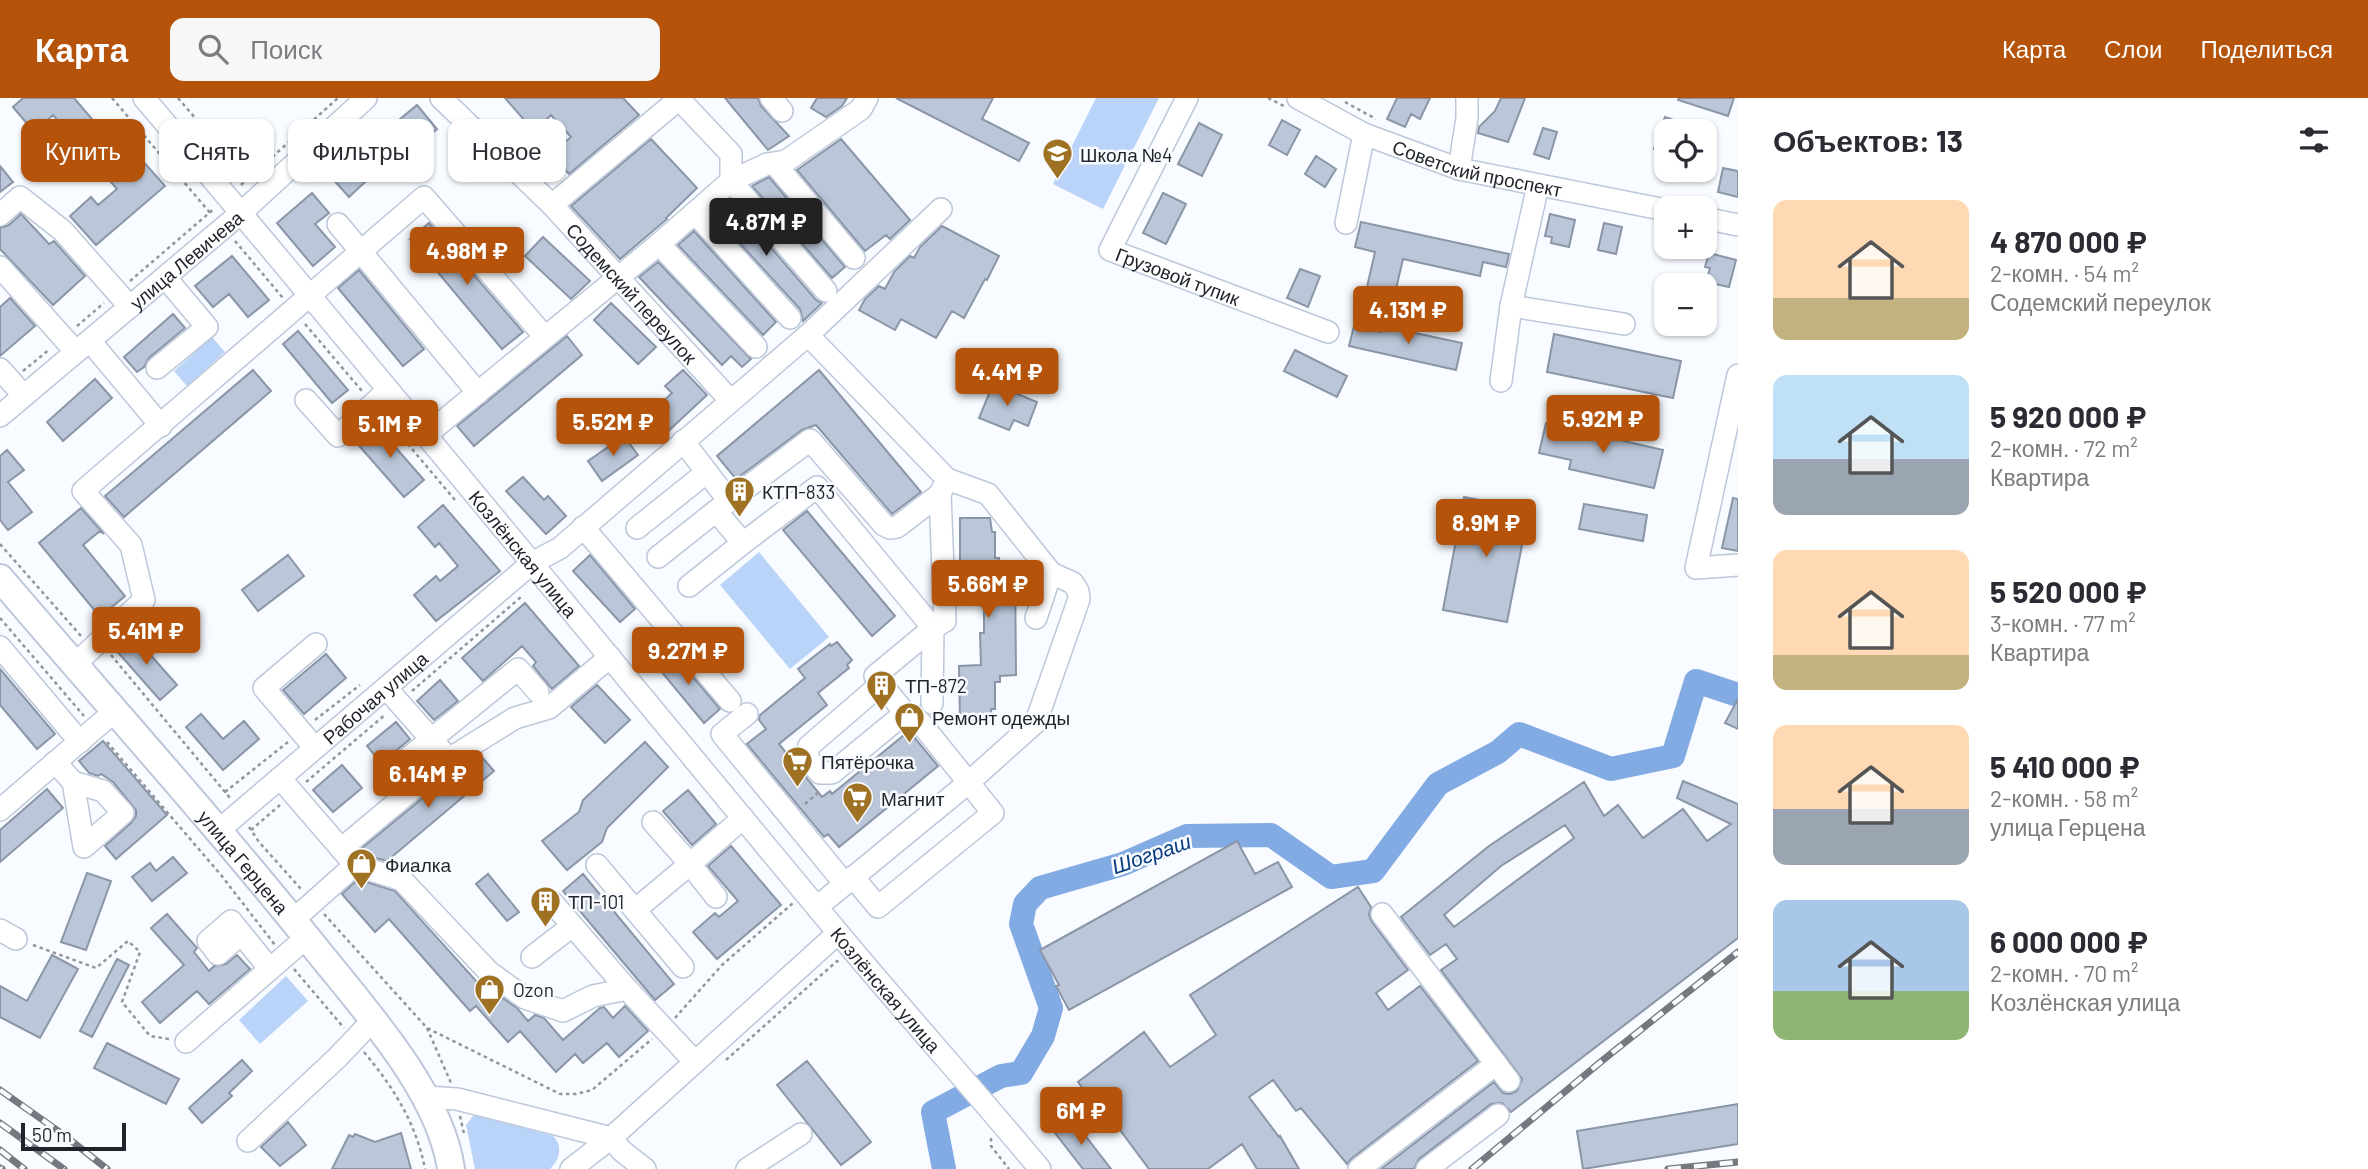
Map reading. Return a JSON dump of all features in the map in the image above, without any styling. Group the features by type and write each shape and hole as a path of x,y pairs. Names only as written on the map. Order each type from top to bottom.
{"main road":[{"name":"улица Герцена","path":"0,579 74,665 97,727 218,831 373,1020 426,1097 444,1139 451,1169"}],"street":[{"name":"Козлёнская улица","path":"144,98 311,297 381,397 426,435 838,933 960,1072 997,1129 1040,1169"},
{"name":"улица Левичева","path":"0,416 11,385 76,344 123,300 165,277 217,220 366,98"},
{"name":"Содемский переулок","path":"441,98 552,205 730,400"},
{"path":"426,435 659,244 731,181 767,164 786,161 861,109 867,98"},
{"name":"Грузовой тупик","path":"1187,98 1110,250 1328,332"},
{"name":"Советский проспект","path":"1298,98 1371,126 1459,169 1538,185 1654,202"},
{"path":"1459,169 1467,118 1467,98"},
{"path":"552,205 684,100 731,154 731,181 825,290"},
{"path":"1346,223 1371,126"},
{"path":"775,164 853,258"},
{"path":"1501,381 1511,306 1538,185"},
{"path":"0,215 20,197 63,231 123,300"},
{"path":"74,665 144,600 131,545 83,491 424,197 545,337"},
{"name":"Рабочая улица","path":"218,831 532,563 560,548 808,335 941,209"},
{"path":"695,214 790,318"},
{"path":"1717,217 1738,225"},
{"path":"338,224 478,393"},
{"path":"659,244 756,347"},
{"path":"0,267 161,426"},
{"path":"156,369 207,327 165,277"},
{"path":"1511,306 1624,324"},
{"path":"808,335 943,486 988,494 1051,573 1073,583 1079,591 1079,599 1036,722 968,783 817,907"},
{"path":"1738,375 1696,568 1738,565"},
{"path":"306,400 338,436 381,397"},
{"path":"683,441 707,472 743,543"},
{"path":"658,557 806,441 814,442 884,525 890,528 897,527 943,486"},
{"path":"689,586 838,470"},
{"path":"637,528 707,472"},
{"path":"747,714 722,734 849,880 878,907 993,813 915,716 905,713 875,676 945,621 943,486"},
{"path":"817,487 933,628 932,703"},
{"path":"583,527 730,701"},
{"path":"1035,618 1051,573"},
{"path":"315,748 264,688 316,644"},
{"path":"0,646 97,727 0,810"},
{"path":"186,1042 276,963 348,857 449,759 515,718 549,708 610,657"},
{"path":"386,776 518,669 538,692"},
{"path":"881,684 809,746 808,758 820,773 832,773 905,713"},
{"path":"386,688 449,759"},
{"path":"55,762 73,782"},
{"path":"280,778 348,857 402,880 489,972 526,998 563,1011 593,996 627,989"},
{"path":"635,910 743,818"},
{"path":"653,822 716,897"},
{"path":"597,865 683,967"},
{"path":"552,902 695,1062"},
{"path":"1382,914 1509,1081"},
{"path":"532,957 572,926"},
{"path":"571,1169 611,1138 838,933"},
{"path":"241,934 276,963"},
{"path":"248,1140 373,1020"},
{"path":"1359,1169 1496,1064"},
{"path":"426,1097 457,1099 611,1138 622,1152 645,1169"},
{"path":"1427,1169 1498,1115"},
{"path":"747,1169 801,1134"}],"path":[{"path":"112,98 294,311 381,397 460,505"},
{"path":"11,385 76,344 123,300 235,205 338,98"},
{"path":"1337,98 1371,126"},
{"path":"0,618 97,727 221,875 276,963 382,1073 405,1108 415,1130 425,1169"},
{"path":"8,934 96,968 128,941 140,952 122,1002 150,1036 186,1042"},
{"path":"724,1061 837,961 846,969"},
{"path":"997,1129 991,1146 1009,1169"}],"shaded area":[{"path":"1096,98 1159,98 1103,209 1053,184"},
{"path":"212,337 225,352 187,386 174,371"},
{"path":"759,552 829,637 790,669 720,585"},
{"path":"286,976 308,1001 260,1044 239,1020"},
{"path":"481,1115 553,1136 559,1148 556,1161 550,1169 475,1169 466,1125 473,1116"}],"building":[{"path":"23,98 74,98 92,119 56,119 53,115 49,119 23,119 13,107"},
{"path":"505,98 623,98 639,115 569,174 566,171 566,141 571,137 566,132 566,119 555,119 551,115 547,119 523,119"},
{"path":"725,98 758,98 761,106 789,136 768,150"},
{"path":"817,98 847,98 842,106 826,117 811,108"},
{"path":"896,98 993,98 982,119 1029,143 1019,161"},
{"path":"1397,98 1430,98 1420,119 1411,114 1405,127 1387,119"},
{"path":"1501,98 1525,98 1508,142 1478,133 1479,127 1495,111"},
{"path":"1734,98 1728,116 1678,100"},
{"path":"417,105 429,119 400,119"},
{"path":"1282,120 1300,130 1287,155 1269,145"},
{"path":"1199,123 1222,135 1202,176 1178,164"},
{"path":"1543,128 1557,132 1549,159 1534,154"},
{"path":"651,139 697,188 667,219 620,259 571,206"},
{"path":"841,139 910,220 890,239 886,235 865,251 797,170"},
{"path":"1316,156 1336,169 1325,187 1305,174"},
{"path":"145,163 165,186 96,245 70,216 91,197 98,205 117,189 111,182 145,182"},
{"path":"0,166 13,182 0,192"},
{"path":"1723,168 1738,171 1738,197 1718,192"},
{"path":"769,177 845,267 832,278 752,186"},
{"path":"336,182 365,182 349,197"},
{"path":"312,193 329,213 315,224 335,247 313,266 277,223"},
{"path":"1163,193 1186,204 1166,244 1143,233"},
{"path":"730,200 816,300 822,303 803,321 800,309 713,214"},
{"path":"21,214 49,244 54,241 85,276 53,305 0,249 0,228 9,225"},
{"path":"1550,214 1575,220 1569,247 1551,243 1552,237 1545,236"},
{"path":"1361,222 1509,254 1506,267 1483,262 1480,276 1403,259 1392,306 1364,300 1375,252 1355,247"},
{"path":"429,223 523,332 502,349 410,239"},
{"path":"1604,223 1622,227 1616,254 1598,250"},
{"path":"942,226 999,256 964,318 952,311 936,338 901,319 895,330 859,310 865,299 879,286 885,289 894,272 910,256 914,258 920,247"},
{"path":"694,231 776,322 763,335 678,245"},
{"path":"543,237 590,281 571,299 525,256"},
{"path":"1717,255 1736,260 1729,287 1717,284 1717,273 1709,273 1710,268 1705,267 1707,259 1717,259"},
{"path":"232,256 269,300 248,317 229,294 213,307 195,286"},
{"path":"658,262 751,359 742,367 731,356 722,365 639,277"},
{"path":"1300,269 1320,276 1308,307 1287,298"},
{"path":"359,270 424,349 403,366 338,288"},
{"path":"10,298 35,326 0,356 0,307"},
{"path":"611,303 656,347 638,364 594,320"},
{"path":"173,314 185,328 149,358 137,372 124,357"},
{"path":"1354,326 1381,332 1382,326 1462,343 1456,370 1349,346"},
{"path":"298,331 348,390 332,403 283,344"},
{"path":"1554,334 1681,361 1673,398 1547,372"},
{"path":"567,336 582,355 474,446 457,426"},
{"path":"1295,350 1347,376 1337,397 1284,371"},
{"path":"253,370 271,391 124,517 105,496"},
{"path":"683,370 707,395 663,436 646,417 672,393 665,386"},
{"path":"819,370 921,492 892,514 816,425 802,430 736,479 717,456"},
{"path":"95,379 112,398 63,441 47,422"},
{"path":"993,384 1037,402 1028,426 1014,420 1009,430 979,418"},
{"path":"1546,423 1663,450 1654,488 1569,469 1571,460 1539,453"},
{"path":"375,424 424,480 404,497 355,441"},
{"path":"624,436 638,455 602,481 588,461"},
{"path":"7,450 24,470 8,482 32,512 8,530 0,520 0,456"},
{"path":"523,477 544,500 548,496 566,516 546,534 506,491"},
{"path":"1464,497 1529,509 1507,622 1443,610"},
{"path":"1733,498 1738,499 1738,551 1722,548"},
{"path":"1584,504 1647,515 1643,541 1579,529"},
{"path":"443,505 500,571 436,621 414,595 436,576 440,581 458,566 439,543 435,547 418,527"},
{"path":"81,508 104,534 100,531 83,545 125,596 100,617 39,543"},
{"path":"807,511 895,616 872,636 783,530"},
{"path":"960,518 990,518 992,532 995,532 995,558 999,558 1000,565 1015,564 1016,675 1000,676 1000,682 995,682 992,721 960,721 959,666 981,665 980,633 984,633 984,605 979,605 979,573 960,574"},
{"path":"288,555 304,576 258,611 242,590"},
{"path":"590,555 635,609 620,622 573,571"},
{"path":"525,603 579,666 552,689 533,666 536,662 522,646 483,681 462,658"},
{"path":"132,634 177,685 160,700 115,649"},
{"path":"837,642 852,660 847,665 849,668 818,693 827,705 779,744 822,797 830,791 832,794 909,731 938,766 839,847 828,834 824,837 747,744 766,729 759,720 760,715 805,678 798,669 830,644 831,646"},
{"path":"671,651 720,709 704,723 655,664"},
{"path":"326,654 346,678 304,714 283,690"},
{"path":"0,669 55,734 37,749 0,705"},
{"path":"440,680 458,701 434,720 417,701"},
{"path":"597,685 630,720 605,743 571,707"},
{"path":"1738,699 1738,729 1725,723"},
{"path":"201,714 223,739 244,721 259,739 223,770 186,727"},
{"path":"396,722 410,739 381,763 367,746"},
{"path":"103,741 167,815 116,859 105,846 132,822 136,810 113,782 101,774 98,776 89,773 79,761"},
{"path":"645,742 668,767 607,828 602,842 567,870 542,841 579,812 583,800"},
{"path":"480,755 494,771 387,861 368,856 362,848 457,770"},
{"path":"342,765 362,788 333,812 313,790"},
{"path":"1683,781 1738,804 1738,938 1511,1112 1502,1103 1491,1104 1419,1159 1414,1169 1381,1169 1494,1082 1503,1093 1510,1094 1517,1091 1522,1079 1441,970 1457,959 1446,944 1430,955 1401,917 1489,846 1584,782 1604,816 1618,805 1643,838 1683,809 1707,841 1731,824 1677,798","holes":["1565,825 1574,838 1454,927 1444,915 1501,866"]},
{"path":"47,789 63,808 0,862 0,830"},
{"path":"688,790 716,824 692,845 663,811"},
{"path":"1237,841 1255,874 1278,862 1292,887 1069,1010 1040,950"},
{"path":"731,846 781,905 717,959 693,932 715,913 719,917 738,901 708,866"},
{"path":"173,857 187,873 152,901 132,877 150,863 156,871"},
{"path":"87,873 111,881 86,950 61,942"},
{"path":"488,874 519,912 507,921 476,884"},
{"path":"583,874 674,984 655,1000 563,891"},
{"path":"356,881 395,891 486,992 490,989 517,1008 528,1021 535,1015 544,1018 563,1040 604,1007 613,1018 625,1006 648,1031 619,1057 607,1043 583,1063 575,1054 556,1072 520,1031 508,1042 476,1006 470,1011 389,919 375,932 342,894"},
{"path":"1358,887 1371,907 1369,915 1372,922 1408,970 1376,993 1388,1010 1420,986 1478,1061 1347,1164 1301,1108 1296,1111 1273,1080 1249,1097 1280,1136 1299,1169 1257,1169 1242,1144 1208,1169 1149,1169 1097,1099 1093,1102 1078,1082 1144,1032 1170,1067 1216,1035 1190,995"},
{"path":"167,914 197,948 194,952 209,971 214,966 226,964 237,955 250,969 209,1004 197,991 160,1023 142,1002 184,965 151,928"},
{"path":"52,955 78,969 40,1038 0,1017 0,986 27,1001"},
{"path":"117,959 129,965 92,1037 80,1031"},
{"path":"107,1043 179,1079 166,1104 94,1068"},
{"path":"242,1060 252,1071 229,1093 232,1096 202,1123 189,1108"},
{"path":"807,1061 871,1142 841,1165 777,1085"},
{"path":"1738,1104 1738,1144 1583,1169 1577,1131"},
{"path":"1073,1119 1111,1169 1083,1169 1055,1133"},
{"path":"288,1122 306,1145 280,1166 261,1147"},
{"path":"401,1133 411,1169 332,1169 349,1135 353,1137 355,1134 375,1142"}],"waterway":[{"name":"Шограш","path":"944,1169 933,1112 1001,1076 1021,1073 1043,1036 1051,1008 1021,924 1025,904 1040,888 1123,864 1187,836 1271,835 1331,877 1373,871 1438,784 1498,752 1519,734 1611,769 1673,756 1696,681 1738,695"}],"railway":[{"path":"1472,1169 1738,952"},
{"path":"0,1090 107,1169"},
{"path":"0,1123 64,1169"},
{"path":"0,1150 24,1169"},
{"path":"1668,1169 1738,1162"}],"place":[{"name":"Школа №4","path":"1057,181"},
{"name":"КТП-833","path":"739,518"},
{"name":"ТП-872","path":"882,712"},
{"name":"Ремонт одежды","path":"909,744"},
{"name":"Пятёрочка","path":"798,788"},
{"name":"Магнит","path":"858,825"},
{"name":"Фиалка","path":"362,891"},
{"name":"ТП-101","path":"545,928"},
{"name":"Ozon","path":"490,1016"}]}
